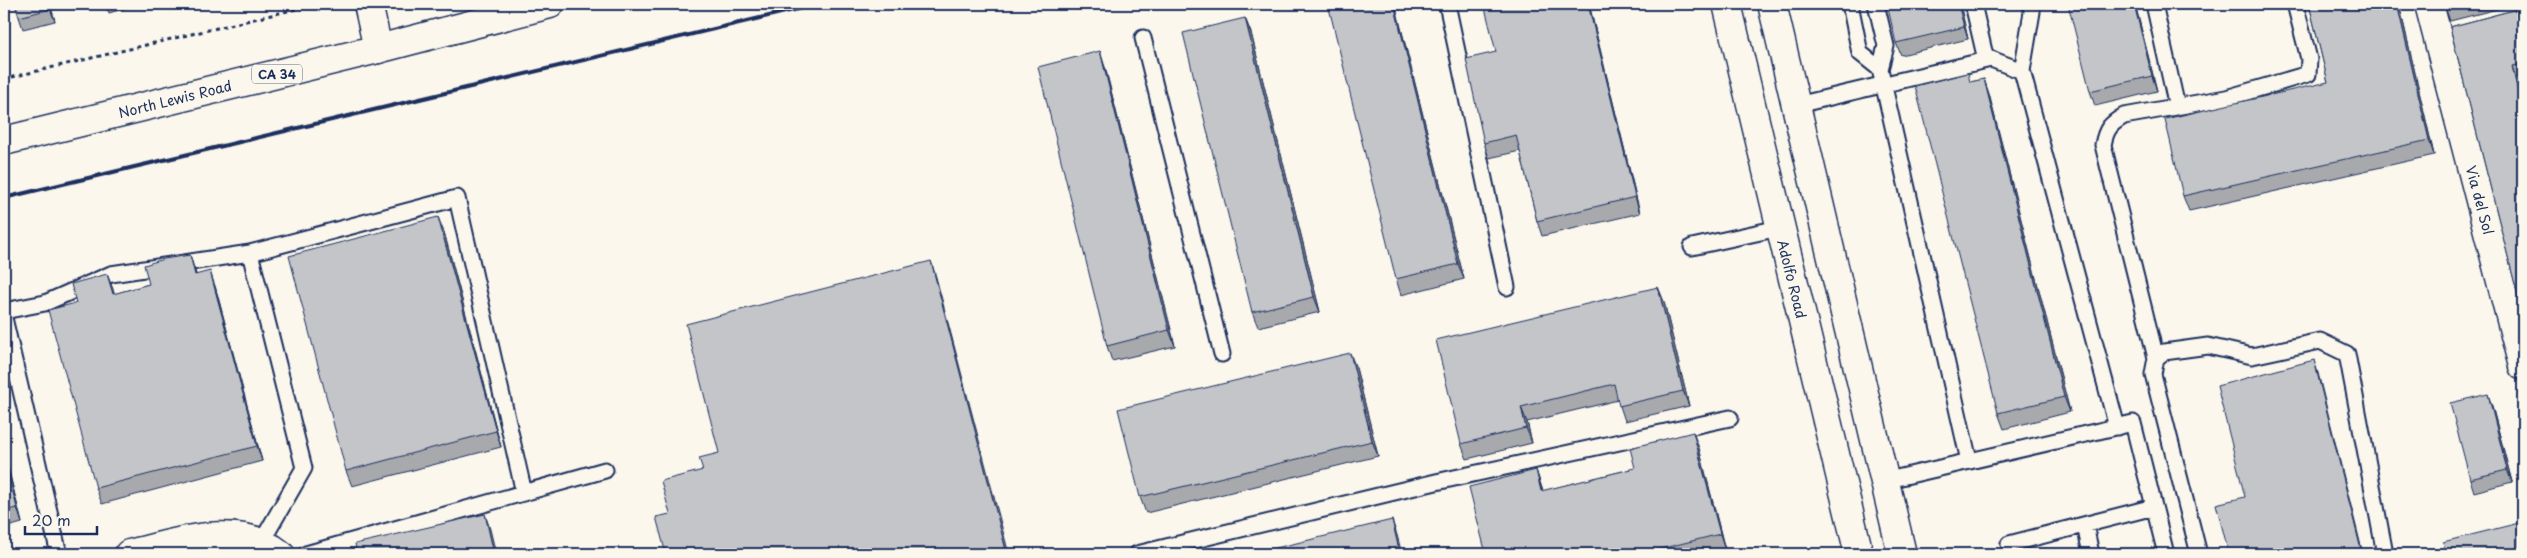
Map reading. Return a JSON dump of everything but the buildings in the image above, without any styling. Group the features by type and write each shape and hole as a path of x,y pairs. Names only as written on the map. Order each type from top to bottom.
{"main road":[{"path":"368,4 378,49"},
{"name":"North Lewis Road","path":"4,141 378,49 550,4"},
{"name":"Adolfo Road","path":"1727,4 1779,228 1859,554"},
{"path":"1772,4 1902,554"},
{"name":"Via del Sol","path":"2429,4 2442,32 2523,366"},
{"path":"129,554 185,548 218,536 247,538 270,548"}],"lane":[{"path":"1447,4 1506,287"},
{"path":"1850,4 1860,52 1881,76"},
{"path":"1876,4 1886,46 1881,76 1969,461"},
{"path":"1973,4 1986,60"},
{"path":"2154,4 2177,107"},
{"path":"2199,554 2153,374 2156,358 2103,145 2105,133 2112,123 2124,116 2226,98 2308,74 2309,59 2296,4"},
{"path":"2027,7 2022,71 2117,427"},
{"path":"1143,38 1222,354"},
{"path":"1797,105 1881,76 1991,59 2022,71"},
{"path":"4,311 44,303 111,274 250,253 457,198 524,493"},
{"path":"1692,247 1779,228"},
{"path":"250,253 304,468 270,548"},
{"path":"4,318 59,554"},
{"path":"2156,358 2164,352 2208,346 2252,356 2320,341 2347,354 2385,554"},
{"path":"1138,554 1436,482 1730,418"},
{"path":"1884,481 2133,423 2166,554"},
{"path":"306,554 605,470"},
{"path":"2009,544 2154,508"},
{"path":"2085,525 2091,554"}],"path":[{"path":"4,79 317,4"}],"railway":[{"path":"4,198 819,4"}]}
